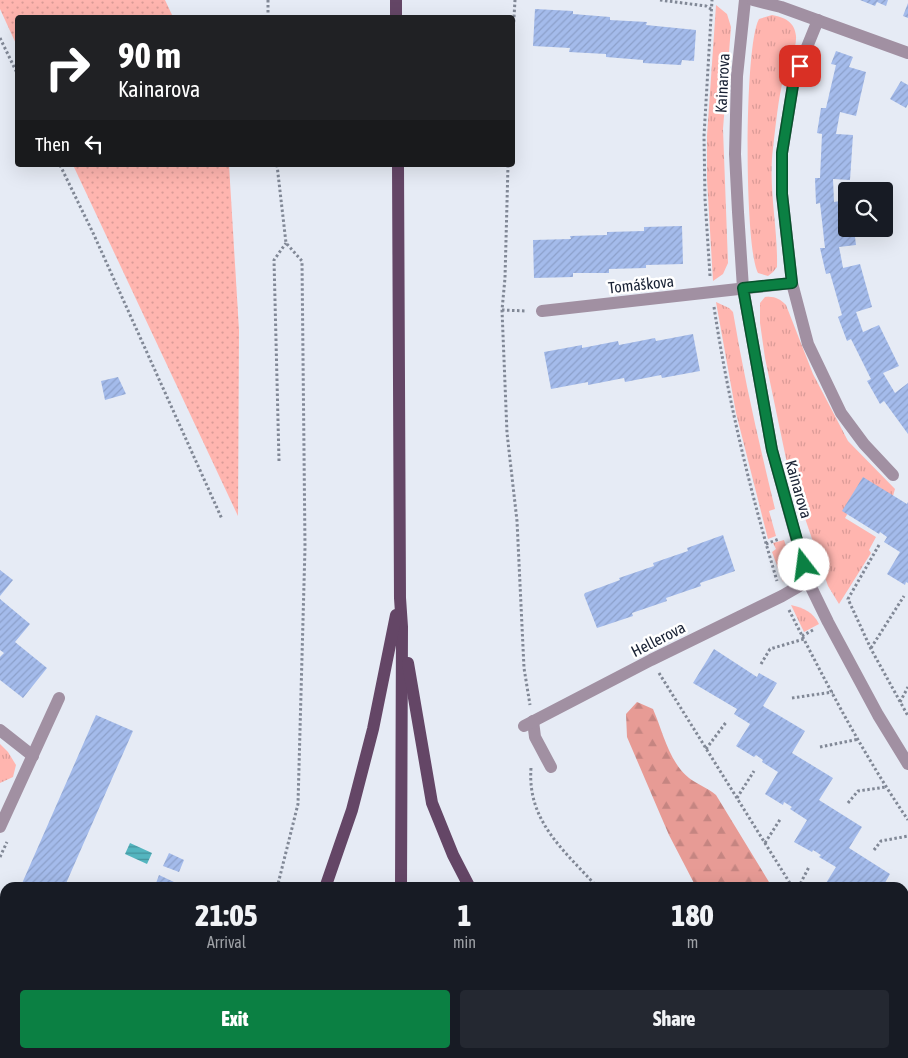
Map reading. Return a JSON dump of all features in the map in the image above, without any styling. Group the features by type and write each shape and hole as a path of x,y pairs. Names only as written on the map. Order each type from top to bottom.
{"main road":[{"path":"396,0 396,15"},
{"path":"398,167 400,598 402,627 401,882"},
{"path":"327,882 352,810 368,747 400,598"},
{"path":"402,627 432,802 453,855 467,882"}],"street":[{"name":"Kainarova","path":"745,0 737,76 735,154 743,288 772,450 808,581 878,716 908,764"},
{"path":"754,0 782,7 908,53"},
{"path":"818,20 794,79 782,153 782,194 792,283 808,344 841,413 864,444 893,475"},
{"path":"743,288 792,283"},
{"name":"Tomáškova","path":"542,311 743,288"},
{"name":"Hellerova","path":"528,723 782,596 808,581"},
{"path":"0,827 59,698"},
{"path":"528,723 551,767"},
{"path":"0,730 33,756"}],"path":[{"path":"268,0 268,15"},
{"path":"514,15 515,0"},
{"path":"660,0 706,6 711,9"},
{"path":"712,0 704,154 706,234 711,293 735,423 760,523 778,584"},
{"path":"0,38 15,69"},
{"path":"61,167 94,235 222,519"},
{"path":"277,167 286,243 302,261 305,547 298,804 278,882"},
{"path":"508,167 505,278 502,310 507,433 517,521 528,723"},
{"path":"280,461 274,260 286,243"},
{"path":"502,310 542,311"},
{"path":"879,545 848,600 870,649 908,716"},
{"path":"870,649 904,596"},
{"path":"761,664 770,649 803,638 886,788 908,820"},
{"path":"651,660 789,882"},
{"path":"900,702 908,687"},
{"path":"792,698 833,692"},
{"path":"706,749 726,721"},
{"path":"820,747 859,738"},
{"path":"532,759 533,801 544,826 593,882"},
{"path":"737,798 754,771"},
{"path":"848,803 858,791 886,788"},
{"path":"765,843 781,818"},
{"path":"874,850 880,840 908,836"},
{"path":"801,882 809,867"}],"green space":[{"path":"0,0 165,0 172,15 15,15 15,42 0,9"},
{"path":"716,5 727,14 731,27 723,129 728,263 723,274 713,281 707,179 707,136"},
{"path":"772,15 785,19 794,27 796,41 784,76 776,121 772,163 772,193 777,267 768,276 758,273 753,256 748,188 748,104 754,36 759,19"},
{"path":"74,167 229,167 239,330 238,516"},
{"path":"765,297 777,298 786,305 813,374 848,441 895,489 892,499 866,483 845,518 876,537 869,550 871,553 839,604 828,586 788,468 765,358 760,323 760,303"},
{"path":"716,302 733,312 752,410 775,509 769,511 776,536 768,539 736,413"},
{"path":"784,540 789,561 783,582 772,552 776,549 773,543"},
{"path":"791,605 808,611 819,624 804,632"},
{"path":"637,702 653,709 676,764 689,778 716,795 769,882 693,882 669,835 627,737 626,714"},
{"path":"0,744 8,752 16,765 13,777 0,783"}],"water":[{"path":"130,843 152,853 147,864 125,854"}],"building":[{"path":"860,0 888,0 886,6 877,2 875,6"},
{"path":"908,3 908,18 903,16"},
{"path":"535,9 573,11 573,14 610,17 610,20 647,22 646,25 696,30 694,61 682,60 681,65 643,63 643,60 606,57 606,54 569,52 570,48 533,46"},
{"path":"836,51 853,57 849,67 866,72 856,116 840,112 836,134 853,135 850,180 833,179 834,202 838,201 838,237 855,237 856,245 839,247 843,268 860,264 872,307 856,312 863,332 879,325 899,366 883,373 895,393 908,383 908,434 884,401 880,404 867,381 871,379 851,339 847,341 838,317 842,315 830,273 826,274 820,248 825,248 820,203 816,204 815,178 820,178 822,134 817,133 821,108 826,108 836,65 831,64"},
{"path":"901,81 908,85 908,104 906,108 890,99"},
{"path":"682,226 683,264 609,269 609,273 573,273 573,277 534,278 533,240 571,239 570,236 644,231 644,227"},
{"path":"693,334 700,371 662,378 661,375 625,382 624,378 588,385 588,382 551,389 544,352 582,345 582,348 618,341 619,345 655,338 656,341"},
{"path":"118,377 126,394 105,400 101,381"},
{"path":"863,477 907,504 908,502 908,583 906,582 905,585 887,574 900,552 884,542 887,537 880,532 879,534 842,511"},
{"path":"723,535 735,571 700,583 701,586 666,598 667,601 632,613 633,616 597,628 584,595 585,593 620,580 619,578 654,566 653,563 688,551 687,548"},
{"path":"0,570 13,580 0,596"},
{"path":"0,599 30,624 15,642 47,668 23,698 0,680 0,657 4,653 0,650"},
{"path":"714,649 757,677 759,673 777,683 763,706 805,731 792,753 833,778 819,800 862,827 849,848 890,874 885,882 827,882 836,867 819,857 821,855 813,850 812,852 794,842 807,820 790,809 792,807 784,802 783,805 765,794 778,772 762,762 763,760 756,755 754,757 736,746 750,724 734,714 737,709 693,683"},
{"path":"96,715 133,731 67,882 23,882"},
{"path":"169,853 184,860 179,872 163,866"},
{"path":"159,875 174,882 156,882"}],"route":[{"path":"800,66 794,79 782,153 782,194 792,283 743,288 772,450 804,565"}]}
